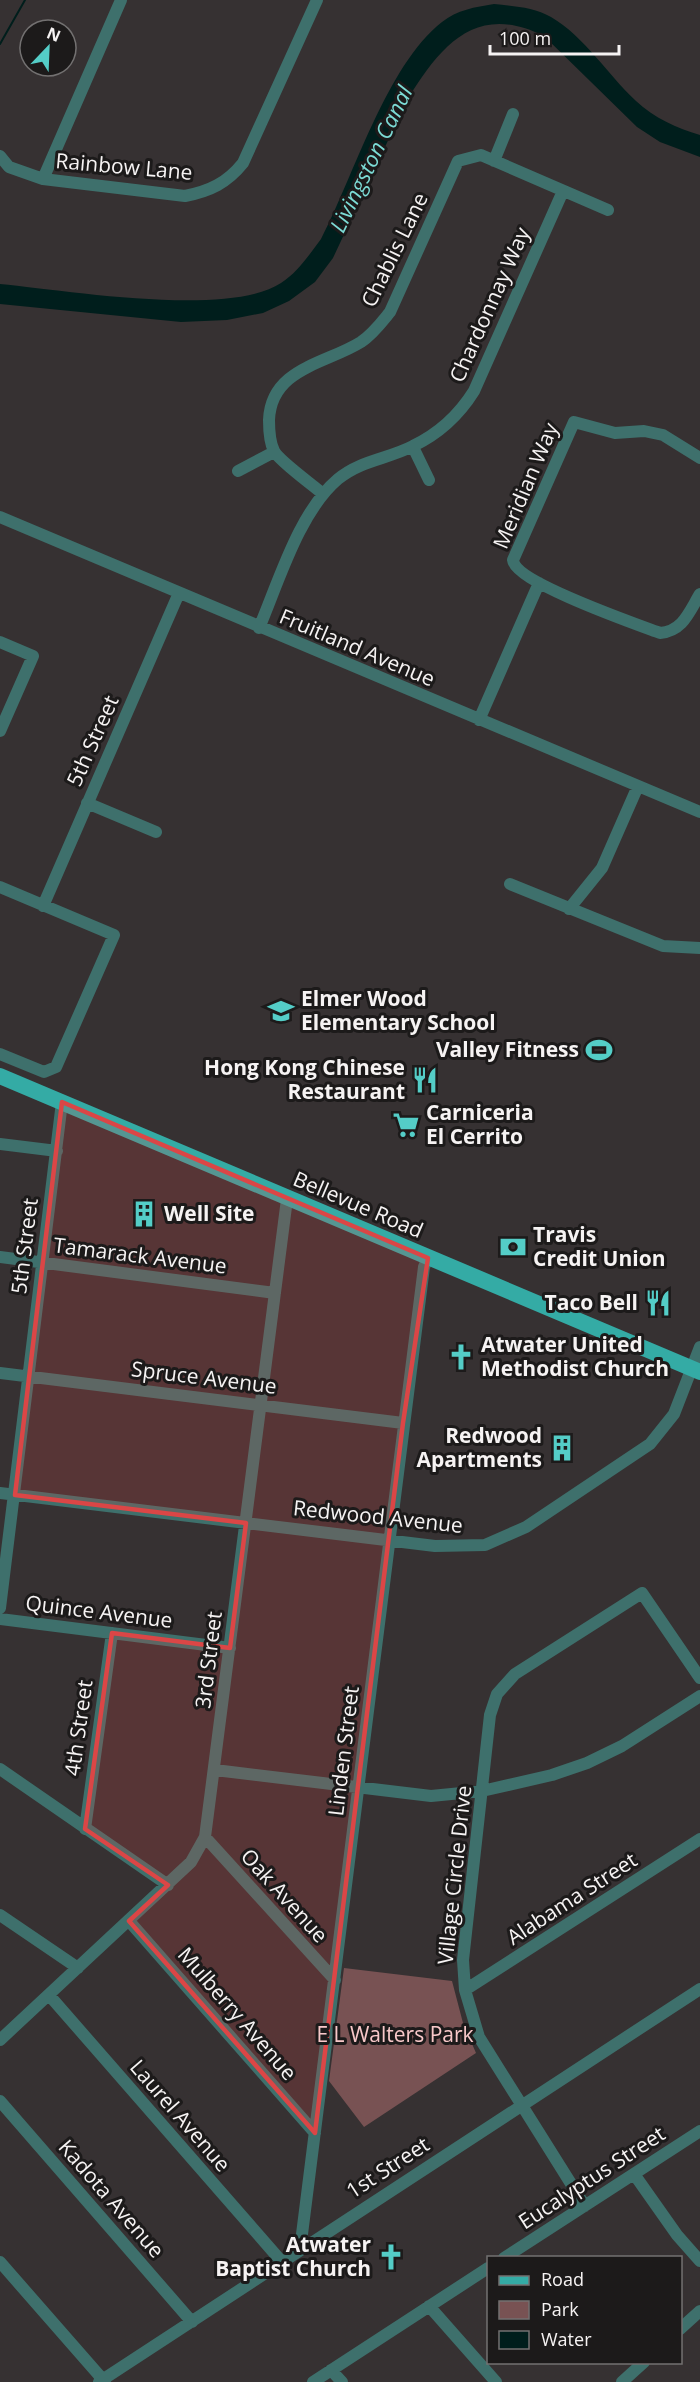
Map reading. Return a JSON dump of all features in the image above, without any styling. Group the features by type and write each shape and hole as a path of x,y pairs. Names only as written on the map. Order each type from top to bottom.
{"main road":[{"name":"Bellevue Road","path":"0,1076 696,1370"}],"street":[{"path":"43,179 121,0"},
{"name":"Rainbow Lane","path":"0,156 9,166 43,179 185,196 206,192 230,179 243,163 317,0"},
{"path":"513,114 494,161 608,210"},
{"name":"Chablis Lane","path":"274,452 269,429 270,411 276,393 285,381 303,369 360,342 375,330 390,312 458,161 481,155 494,161"},
{"name":"Chardonnay Way","path":"259,627 308,516 323,494 360,464 413,447 441,430 465,405 474,391 563,191"},
{"name":"Meridian Way","path":"539,583 513,566 513,560 574,422 615,433 644,431 663,435 700,458"},
{"path":"413,447 429,480"},
{"path":"238,471 274,452 323,494"},
{"name":"Fruitland Avenue","path":"0,517 700,812"},
{"path":"479,720 539,583 660,633 672,632 680,627 700,594"},
{"name":"5th Street","path":"44,906 179,593"},
{"path":"0,642 33,656 0,731"},
{"path":"569,909 602,868 638,786"},
{"path":"87,803 156,832"},
{"path":"510,884 663,946 700,948"},
{"path":"0,887 114,935 56,1067 44,1072 0,1054"},
{"name":"5th Street","path":"0,1608 62,1102"},
{"path":"0,1144 57,1151"},
{"name":"3rd Street","path":"0,2040 168,1885 191,1862 205,1838 287,1199"},
{"name":"Tamarack Avenue","path":"0,1257 274,1293"},
{"name":"Linden Street","path":"300,2250 403,1423 424,1267 428,1258"},
{"name":"Redwood Avenue","path":"0,1493 435,1546 485,1545 526,1527 650,1444 674,1414 696,1370 700,1347"},
{"name":"Spruce Avenue","path":"0,1373 403,1423"},
{"name":"Village Circle Drive","path":"585,2206 479,2037 465,1990 463,1960 490,1715 497,1694 514,1674 642,1593 700,1678"},
{"name":"Quince Avenue","path":"0,1619 230,1648"},
{"name":"4th Street","path":"85,1828 112,1633"},
{"path":"215,1770 431,1796 483,1791 552,1775 587,1763 622,1746 700,1696"},
{"path":"0,1769 168,1885"},
{"name":"Oak Avenue","path":"205,1838 335,1980"},
{"name":"Alabama Street","path":"465,1990 700,1839"},
{"path":"0,1915 78,1968"},
{"name":"Mulberry Avenue","path":"129,1921 315,2133"},
{"name":"1st Street","path":"102,2381 700,1989"},
{"name":"Laurel Avenue","path":"49,1995 282,2262"},
{"name":"Kadota Avenue","path":"0,2102 192,2322"},
{"name":"Eucalyptus Street","path":"507,2256 700,2131"},
{"path":"634,2174 677,2235 700,2261"},
{"path":"0,2262 102,2381"},
{"path":"313,2382 487,2269"},
{"path":"429,2306 496,2382"},
{"path":"682,2328 700,2311"},
{"path":"622,2382 639,2364"},
{"path":"331,2370 342,2382"}],"highlighted area":[{"path":"62,1102 428,1258 403,1423 315,2133 129,1921 168,1885 85,1829 112,1633 230,1648 246,1523 15,1495"}],"green space":[{"name":"E L Walters Park","path":"344,1968 452,1981 463,2023 476,2053 364,2127 329,2081"}],"water":[{"name":"Livingston Canal","path":"494,4 538,11 563,25 643,107 666,122 700,135 700,157 660,142 637,127 544,36 520,27 499,24 480,27 463,35 447,47 420,80 407,100 333,258 315,282 289,301 263,313 227,320 181,322 0,304 0,284 104,296 186,300 224,299 256,293 281,283 308,257 321,239 388,93 422,41 442,22 454,15"}],"waterway":[{"path":"0,44 25,0"}],"place":[{"name":"Elmer Wood Elementary School","path":"281,1011"},
{"name":"Valley Fitness","path":"599,1050"},
{"name":"Hong Kong Chinese Restaurant","path":"425,1080"},
{"name":"Carniceria El Cerrito","path":"406,1125"},
{"name":"Well Site","path":"144,1214"},
{"name":"Travis Credit Union","path":"513,1247"},
{"name":"Taco Bell","path":"658,1303"},
{"name":"Atwater United Methodist Church","path":"461,1357"},
{"name":"Redwood Apartments","path":"562,1448"},
{"name":"Atwater Baptist Church","path":"391,2257"}]}
